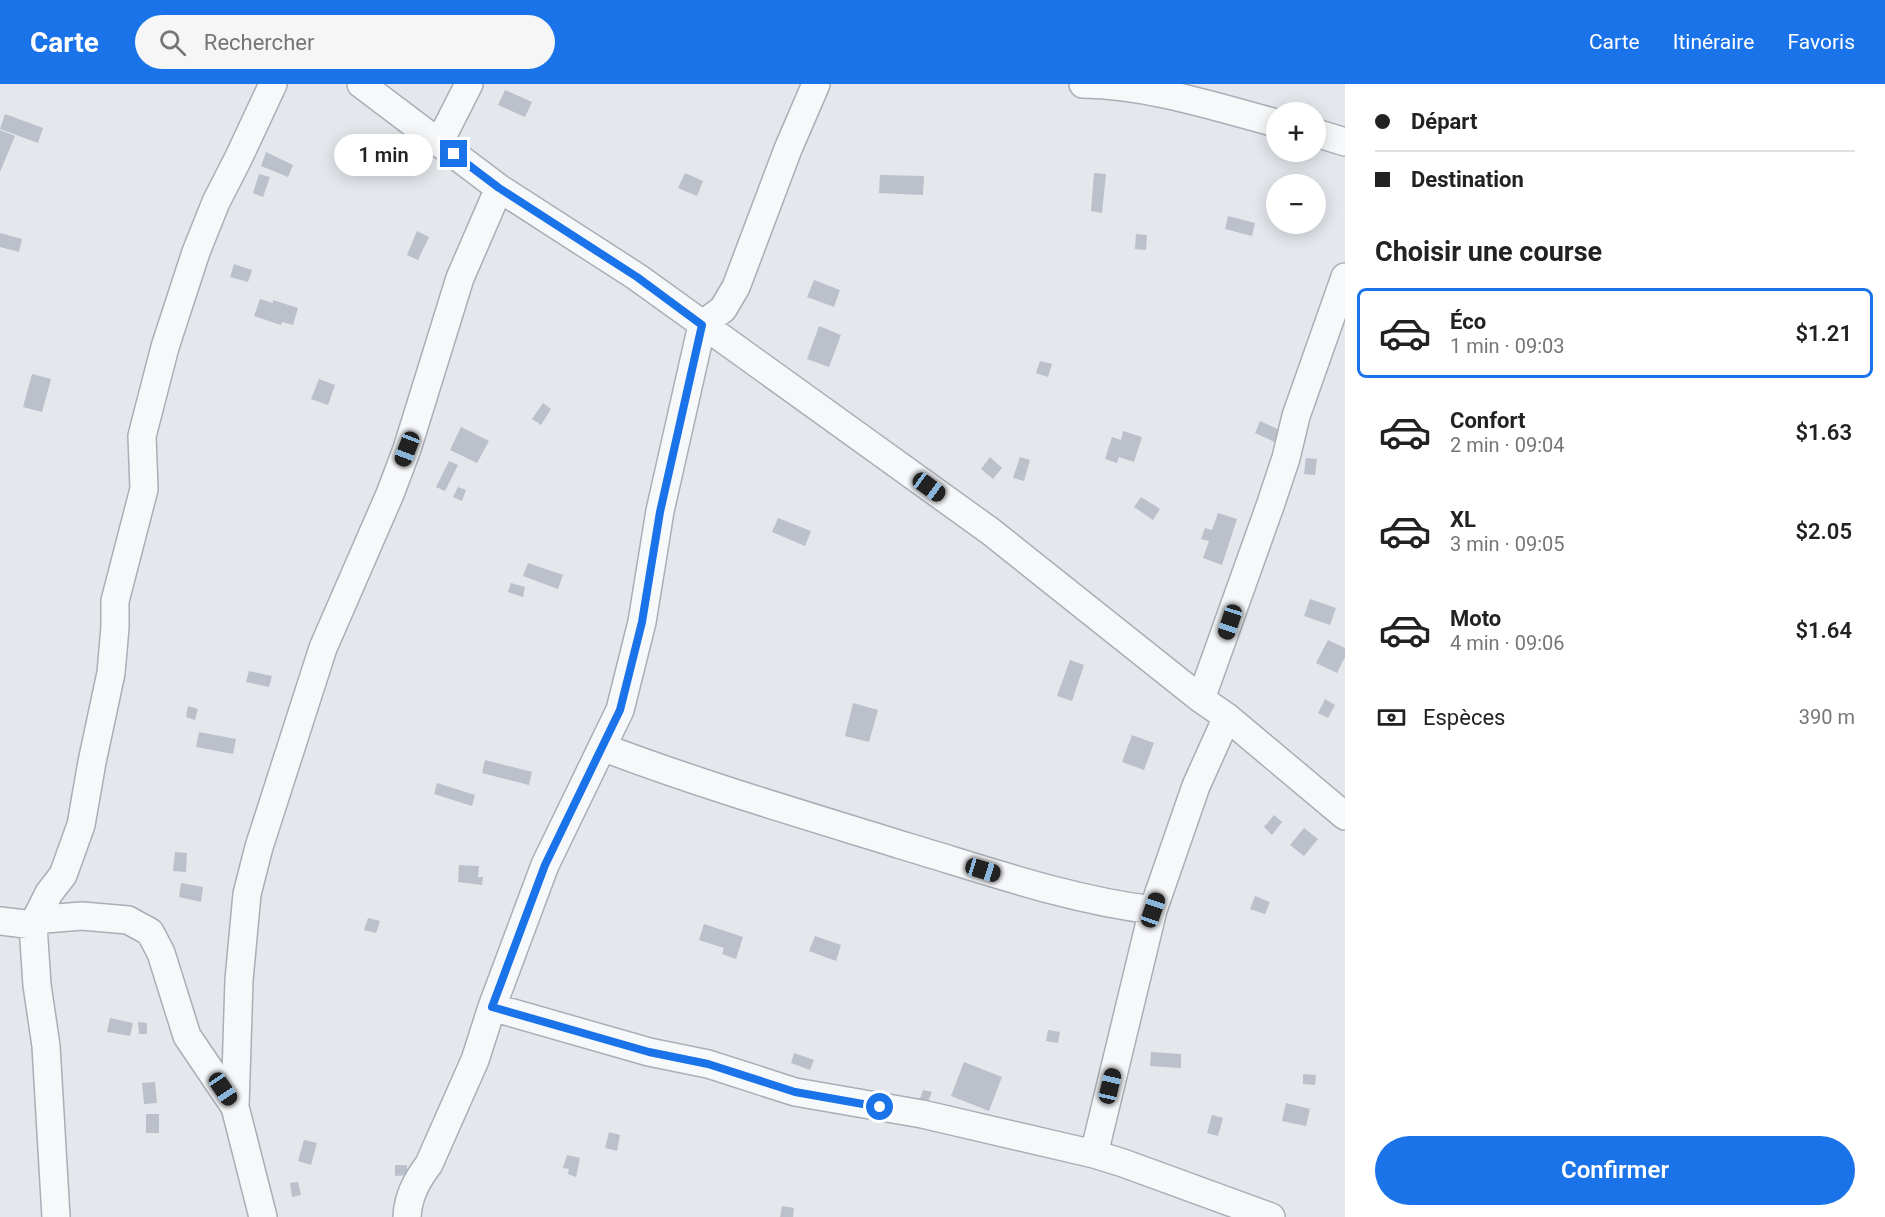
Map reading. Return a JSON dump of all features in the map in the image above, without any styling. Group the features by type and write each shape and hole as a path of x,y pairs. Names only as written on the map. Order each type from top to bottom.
{"street":[{"path":"56,1217 46,1046 37,985 33,925 49,893 63,875 81,825 111,673 116,627 115,601 144,489 142,436 165,347 196,252 216,202 273,84"},
{"path":"361,84 499,188 637,277 990,531 1201,699 1227,717 1345,816"},
{"path":"439,143 469,84"},
{"path":"407,1217 407,1202 429,1164 475,1060 492,1007 545,865 620,710 640,631 660,512 702,325 723,309 736,287 788,149 816,84"},
{"path":"1083,84 1109,84 1194,99 1266,120"},
{"path":"1326,136 1345,142"},
{"path":"264,1217 236,1107 239,980 247,894 259,847 323,648 390,494 407,449 460,278 499,188"},
{"path":"1201,699 1270,506 1286,458 1296,416 1345,277"},
{"path":"1094,1154 1153,910 1196,786 1227,717"},
{"path":"602,747 674,774 1022,882 1153,910"},
{"path":"0,921 33,925 45,919 82,916 129,920 150,932 161,953 187,1036 236,1107"},
{"path":"492,1007 649,1052 708,1064 795,1092 922,1114 1094,1154 1271,1217"}],"building":[{"path":"505,90 532,102 525,117 498,105"},
{"path":"5,114 43,128 38,143 0,129"},
{"path":"0,130 15,136 0,172"},
{"path":"266,152 293,165 288,177 261,166"},
{"path":"685,173 703,181 697,196 678,188"},
{"path":"1094,173 1106,174 1102,213 1091,211"},
{"path":"259,174 270,177 263,197 253,193"},
{"path":"880,175 924,176 923,195 879,193"},
{"path":"1228,216 1255,223 1252,236 1225,229"},
{"path":"417,231 429,237 418,260 407,255"},
{"path":"0,233 22,239 19,252 0,247"},
{"path":"1136,234 1147,235 1146,250 1135,249"},
{"path":"234,264 252,270 248,282 230,277"},
{"path":"814,280 840,290 834,307 807,297"},
{"path":"260,299 273,303 273,300 298,308 293,325 282,322 281,325 254,316"},
{"path":"819,326 841,335 829,367 807,359"},
{"path":"1040,361 1052,364 1048,377 1036,373"},
{"path":"32,374 51,379 42,412 23,407"},
{"path":"319,379 335,385 328,405 311,399"},
{"path":"543,403 551,409 541,425 532,419"},
{"path":"1260,421 1284,432 1279,444 1255,433"},
{"path":"461,427 489,441 477,463 450,450"},
{"path":"1123,431 1142,437 1134,462 1119,457 1117,463 1105,459 1112,437 1121,440"},
{"path":"990,457 1002,468 993,479 981,469"},
{"path":"1020,457 1030,460 1024,481 1013,478"},
{"path":"1306,458 1317,459 1315,475 1304,474"},
{"path":"449,461 458,465 445,491 436,487"},
{"path":"458,487 466,490 462,501 453,497"},
{"path":"1141,497 1160,509 1153,520 1134,507"},
{"path":"1218,513 1237,519 1222,565 1203,558 1209,541 1201,539 1205,528 1212,530"},
{"path":"778,518 811,531 805,546 772,532"},
{"path":"528,563 563,575 558,589 523,576"},
{"path":"511,583 525,587 523,597 508,592"},
{"path":"1310,599 1336,608 1330,625 1304,616"},
{"path":"1328,640 1345,648 1345,657 1337,673 1316,663"},
{"path":"1070,660 1084,665 1072,701 1057,696"},
{"path":"249,671 272,676 269,687 246,682"},
{"path":"1325,699 1335,705 1328,718 1318,713"},
{"path":"853,703 878,710 869,742 845,736"},
{"path":"188,706 198,709 195,720 186,717"},
{"path":"199,732 236,739 233,754 196,747"},
{"path":"1132,735 1154,743 1144,770 1122,762"},
{"path":"485,760 532,772 529,785 482,773"},
{"path":"437,783 475,795 472,806 434,794"},
{"path":"1274,815 1282,822 1272,835 1264,827"},
{"path":"1304,828 1318,839 1304,856 1290,845"},
{"path":"175,852 187,853 186,872 173,871"},
{"path":"459,865 479,866 478,877 483,877 482,885 458,882"},
{"path":"181,883 203,887 201,902 179,897"},
{"path":"1255,896 1270,902 1265,914 1250,909"},
{"path":"368,918 380,921 376,933 364,930"},
{"path":"704,924 743,937 736,959 722,954 724,948 699,940"},
{"path":"815,936 841,945 836,961 809,951"},
{"path":"110,1018 133,1023 130,1036 107,1032"},
{"path":"138,1022 147,1023 147,1034 139,1034"},
{"path":"1048,1030 1060,1032 1058,1043 1046,1041"},
{"path":"1151,1052 1181,1054 1181,1068 1150,1066"},
{"path":"794,1053 814,1060 810,1070 791,1063"},
{"path":"964,1062 1002,1077 989,1111 951,1096"},
{"path":"1303,1074 1316,1075 1315,1085 1303,1084"},
{"path":"155,1082 157,1103 144,1104 142,1083"},
{"path":"923,1090 932,1092 928,1102 920,1099"},
{"path":"1286,1103 1310,1109 1306,1126 1282,1121"},
{"path":"146,1114 159,1114 159,1133 146,1133"},
{"path":"1212,1115 1223,1118 1218,1136 1207,1133"},
{"path":"609,1132 620,1135 617,1151 605,1148"},
{"path":"304,1140 317,1143 311,1165 298,1161"},
{"path":"567,1155 580,1158 576,1177 568,1174 569,1169 563,1168"},
{"path":"395,1165 407,1165 407,1175 395,1176"},
{"path":"298,1182 301,1195 292,1197 290,1183"},
{"path":"782,1206 794,1208 793,1217 780,1217"}],"route":[{"path":"454,154 499,188 637,277 702,325 660,512 642,622 620,710 545,865 492,1007 649,1052 708,1064 795,1092 880,1107"}]}
